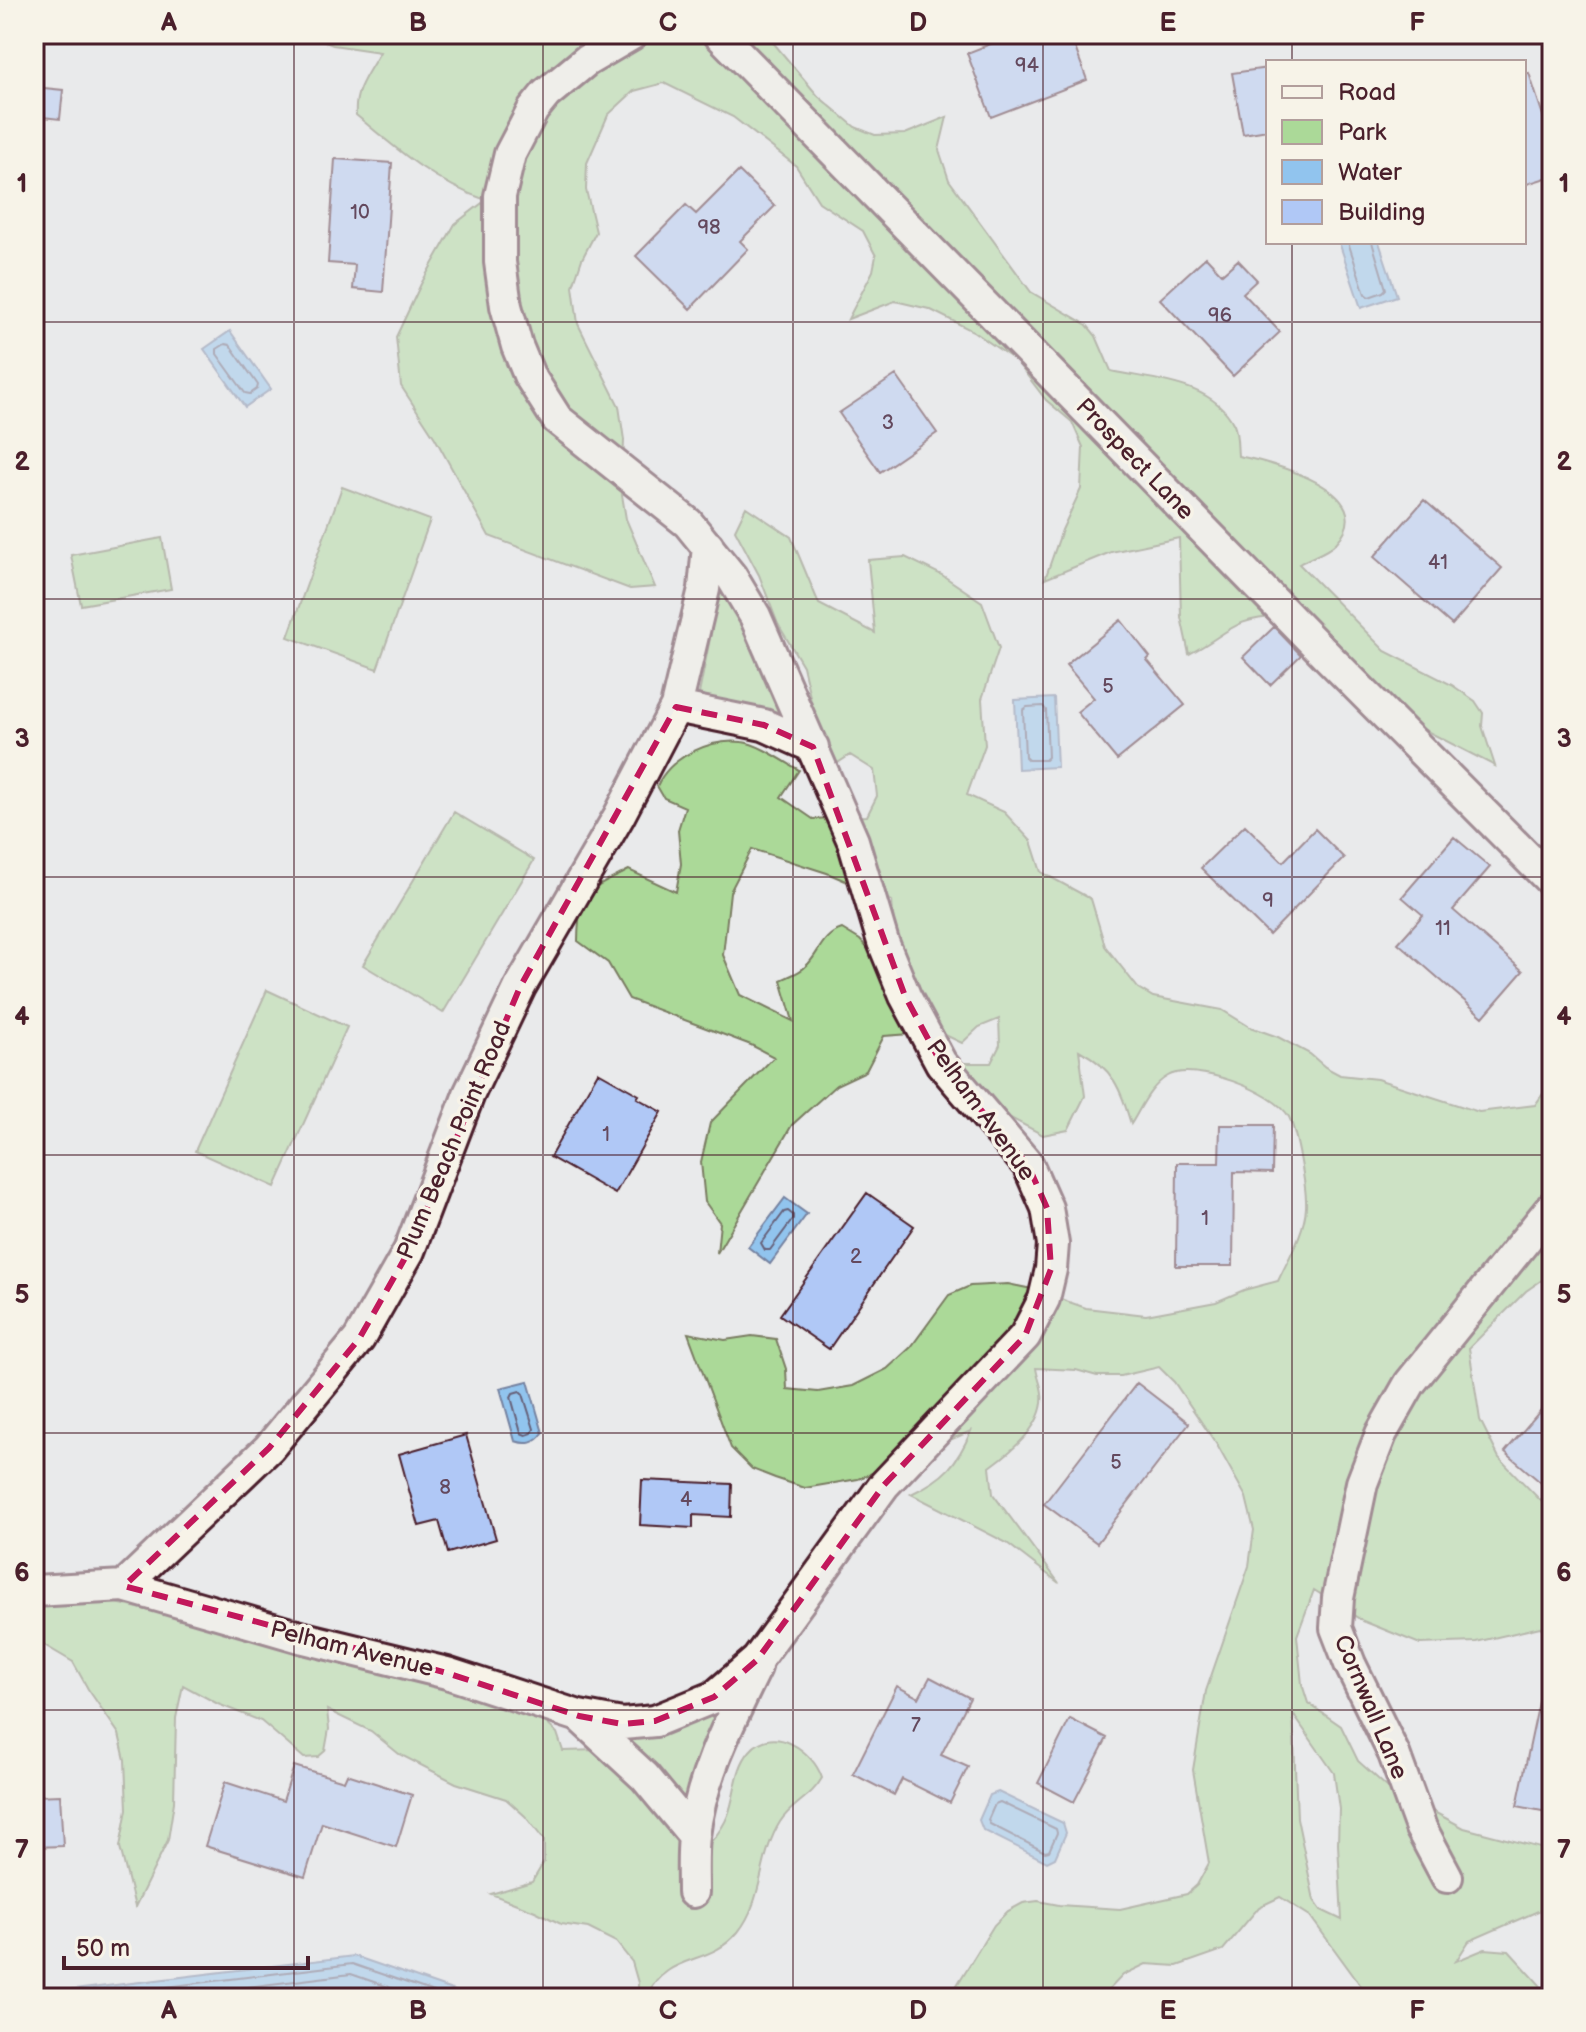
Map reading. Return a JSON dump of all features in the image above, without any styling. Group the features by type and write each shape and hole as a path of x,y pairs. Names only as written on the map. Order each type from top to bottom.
{"street":[{"name":"Pelham Avenue","path":"124,1586 304,1638 447,1673 579,1716 622,1724 655,1721 714,1697 757,1660 884,1485 1025,1336 1044,1299 1053,1244 1047,1208 1028,1165 941,1063 905,996 883,942 853,841 755,616 708,546 673,509 557,419 529,375 517,346 500,262 500,196 510,154 533,110 546,94 586,61 632,34"},
{"name":"Prospect Lane","path":"719,34 1552,882"},
{"name":"Plum Beach Point Road","path":"124,1586 269,1448 359,1339 409,1251 469,1094 520,987 619,816 676,707 704,589 708,546"},
{"path":"676,707 764,725 813,747"},
{"name":"Cornwall Lane","path":"1447,1877 1421,1828 1394,1754 1350,1664 1336,1628 1338,1598 1362,1483 1381,1434 1410,1383 1552,1207"},
{"path":"34,1591 124,1586"},
{"path":"693,1892 694,1836 708,1781 727,1728 763,1651"},
{"name":"Pelham Avenue","path":"579,1716 645,1777 694,1836"}],"highlighted area":[{"path":"676,707 764,725 813,747 905,996 941,1063 1028,1165 1047,1208 1051,1269 1025,1336 884,1485 757,1660 714,1697 655,1721 622,1724 579,1716 447,1673 124,1586 269,1448 359,1339 409,1251 520,987"}],"green space":[{"path":"304,34 766,34 818,96 855,127 875,135 905,134 947,117 939,150 949,180 1031,292 1087,325 1096,336 1111,371 1162,380 1212,399 1234,425 1238,456 1296,473 1335,495 1346,509 1347,525 1336,543 1299,564 1385,651 1452,685 1475,701 1483,713 1482,726 1495,766 1413,724 1279,617 1240,624 1189,654 1181,617 1179,538 1111,552 1045,579 1062,530 1081,489 1083,447 1072,422 1046,400 1016,361 973,331 929,309 895,301 848,319 873,271 876,256 863,231 819,202 796,166 733,117 664,83 634,91 608,115 587,163 586,190 596,232 573,286 578,324 619,406 624,440 622,495 626,519 655,587 630,589 489,536 435,438 401,386 396,337 455,224 486,200 433,175 356,115 360,89 380,52 333,45"},
{"path":"342,487 430,520 377,669 288,637"},
{"path":"746,507 791,537 819,604 875,633 868,560 905,557 942,575 982,602 999,648 982,699 985,745 967,795 1004,812 1031,841 1041,872 1091,899 1105,946 1138,988 1153,997 1222,1010 1250,1027 1310,1054 1340,1075 1377,1079 1479,1112 1535,1105 1552,1081 1552,1273 1526,1291 1469,1348 1480,1420 1499,1458 1542,1502 1552,1506 1552,1633 1540,1627 1476,1642 1420,1644 1363,1621 1314,1590 1297,1636 1302,1684 1308,1703 1341,1726 1358,1761 1387,1787 1464,1828 1552,1851 1552,1905 1469,1941 1456,1961 1485,1949 1509,1951 1548,1998 1367,1998 1310,1916 1280,1897 1259,1907 1223,1950 1177,1966 1146,1964 1123,1975 1101,1998 949,1998 994,1925 1008,1911 1023,1903 1038,1901 1120,1909 1187,1894 1197,1885 1209,1863 1193,1770 1206,1691 1249,1566 1254,1530 1246,1497 1217,1445 1174,1382 1159,1367 1121,1376 1036,1368 1042,1393 1039,1415 1026,1436 990,1467 993,1494 1059,1583 1007,1543 911,1494 948,1469 971,1431 858,1479 805,1488 752,1469 731,1448 688,1333 725,1340 752,1336 776,1339 786,1369 787,1389 818,1392 853,1386 887,1369 911,1347 949,1295 970,1286 1008,1284 1086,1308 1146,1315 1216,1302 1278,1281 1303,1226 1306,1199 1303,1175 1289,1117 1268,1098 1233,1081 1195,1072 1180,1072 1156,1085 1131,1124 1108,1072 1079,1050 1085,1096 1068,1130 1043,1135 1001,1113 957,1063 991,1063 1000,1045 999,1019 979,1027 962,1043 939,1032 884,1036 866,1071 836,1085 792,1125 717,1253 720,1223 705,1202 701,1162 710,1123 774,1057 751,1045 629,999 608,963 578,941 583,902 594,889 629,870 676,892 681,864 678,830 685,807 664,798 657,786 671,766 704,747 717,743 748,743 799,770 781,797 813,819 867,816 877,796 874,770 850,755 836,764 819,736 803,666 778,624 759,575 735,530","holes":["752,849 827,873 892,901 894,926 873,954 860,940 842,929 829,936 803,969 781,980 793,1021 740,995 723,955 730,892","1293,1714 1334,1773 1339,1809 1342,1920 1321,1910 1314,1900 1297,1818"]},
{"path":"162,538 171,589 81,605 71,555"},
{"path":"713,581 759,638 787,723 698,699 711,633"},
{"path":"454,812 534,860 443,1013 363,965"},
{"path":"267,990 347,1027 275,1187 195,1151"},
{"path":"34,1602 112,1602 221,1627 327,1661 382,1672 429,1686 490,1696 542,1719 557,1733 563,1751 599,1750 621,1763 682,1841 685,1867 725,1823 741,1765 760,1743 781,1740 792,1744 810,1758 822,1778 780,1822 768,1849 752,1906 738,1932 714,1951 665,1972 645,1998 638,1998 638,1983 632,1962 616,1942 588,1928 561,1924 491,1894 532,1882 544,1862 544,1840 506,1799 456,1783 399,1754 371,1731 327,1710 329,1729 325,1751 318,1757 304,1758 261,1721 218,1704 183,1685 176,1718 174,1802 168,1840 135,1907 120,1847 127,1809 125,1760 119,1734 73,1662 34,1639"},
{"path":"738,1692 690,1824 605,1731"}],"water":[{"path":"1340,244 1380,244 1397,296 1361,308"},
{"path":"230,331 271,389 245,407 204,349"},
{"path":"1054,698 1057,767 1018,769 1015,700"},
{"path":"785,1198 807,1214 770,1264 748,1247"},
{"path":"528,1381 543,1433 530,1443 523,1443 515,1441 500,1388"},
{"path":"998,1792 1063,1823 1066,1833 1055,1858 1047,1862 983,1830 979,1820 990,1795"},
{"path":"354,1956 475,1998 34,1998 34,1995"}],"building":[{"path":"1016,34 1070,34 1087,80 991,117 967,53"},
{"path":"1266,68 1266,130 1243,134 1232,73"},
{"path":"1529,73 1552,143 1552,176 1526,184 1526,74"},
{"path":"34,87 63,90 60,119 34,116"},
{"path":"335,159 392,163 383,292 353,289 355,265 328,263"},
{"path":"739,171 775,206 740,241 748,249 690,309 636,256 686,205 696,214"},
{"path":"1206,257 1222,274 1238,260 1257,280 1243,293 1280,332 1233,376 1160,299"},
{"path":"896,375 937,433 880,472 839,413"},
{"path":"1424,500 1502,568 1452,625 1374,557"},
{"path":"1121,620 1150,657 1147,660 1185,705 1117,760 1077,712 1094,698 1066,665"},
{"path":"1274,627 1301,655 1270,685 1243,657"},
{"path":"1245,825 1283,862 1315,829 1344,858 1269,935 1201,868"},
{"path":"1454,837 1490,867 1453,910 1523,971 1483,1017 1398,943 1423,915 1402,897"},
{"path":"598,1072 662,1112 615,1194 550,1157"},
{"path":"1220,1125 1273,1125 1272,1173 1234,1172 1233,1266 1176,1266 1177,1163 1219,1163"},
{"path":"867,1193 914,1226 829,1349 780,1315"},
{"path":"1137,1383 1189,1423 1097,1543 1044,1504"},
{"path":"1552,1397 1552,1492 1505,1452"},
{"path":"466,1435 496,1539 448,1553 439,1521 419,1526 399,1454"},
{"path":"642,1480 732,1484 731,1517 693,1515 693,1528 640,1525"},
{"path":"930,1677 970,1698 941,1755 968,1767 950,1803 902,1779 894,1795 853,1774 897,1686 919,1698"},
{"path":"1540,1697 1552,1698 1552,1813 1517,1806"},
{"path":"1070,1719 1107,1738 1074,1802 1038,1783"},
{"path":"294,1766 344,1781 347,1774 412,1795 396,1847 322,1823 305,1877 205,1846 225,1782 283,1801"},
{"path":"60,1795 63,1846 34,1847 34,1796"}]}
